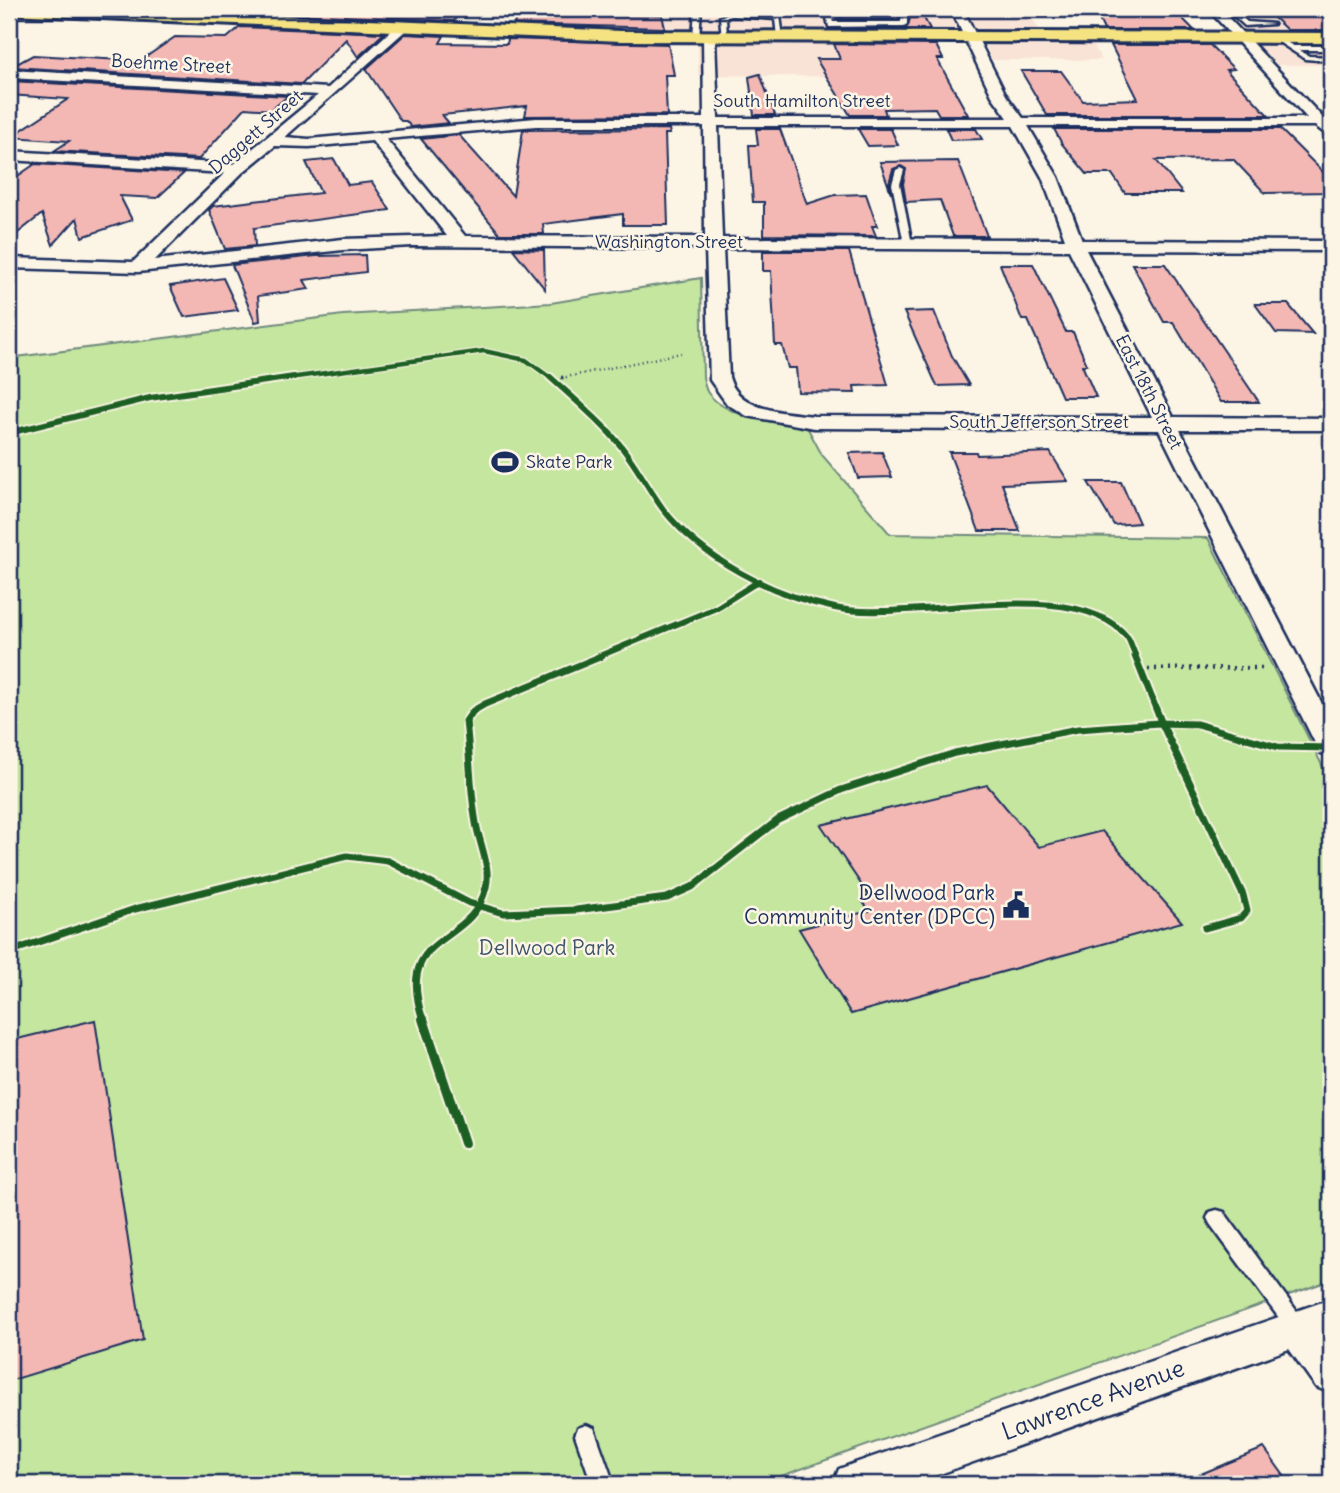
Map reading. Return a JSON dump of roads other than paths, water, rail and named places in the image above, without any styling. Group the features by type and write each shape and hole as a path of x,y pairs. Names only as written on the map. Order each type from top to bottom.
{"main road":[{"path":"9,9 401,27 709,37 780,37 833,30 971,37 1331,38"}],"street":[{"name":"East 18th Street","path":"958,11 999,96 1017,120 1062,204 1074,245 1291,668 1323,714 1331,747"},
{"path":"1216,11 1324,122 1331,136"},
{"name":"Daggett Street","path":"138,267 238,169 331,92 401,27"},
{"path":"709,37 713,242"},
{"name":"Boehme Street","path":"9,74 331,92"},
{"name":"South Hamilton Street","path":"274,141 309,143 536,122 1324,122"},
{"path":"375,135 461,242"},
{"path":"9,155 238,169"},
{"name":"Washington Street","path":"9,263 86,268 138,267 339,243 713,242 1331,246"},
{"name":"South Jefferson Street","path":"713,242 718,366 725,392 752,409 788,420 1331,424"},
{"path":"1314,1322 1331,1374"},
{"name":"Lawrence Avenue","path":"855,1484 1314,1322"}],"lane":[{"path":"698,9 709,37"},
{"path":"850,9 829,19 833,30 904,24 904,15 914,12 958,11"},
{"path":"1216,11 1236,14 1245,24 1279,36 1331,48"},
{"path":"1279,36 1307,58 1331,58"},
{"path":"1297,52 1307,52"},
{"path":"900,170 896,184 908,244"},
{"path":"1217,1218 1314,1322"},
{"path":"586,1435 603,1484"}],"place":[{"name":"Skate Park","path":"505,462"},
{"name":"Dellwood Park Community Center (DPCC)","path":"1016,905"}],"park label":[{"name":"Dellwood Park","path":"547,948"}]}
